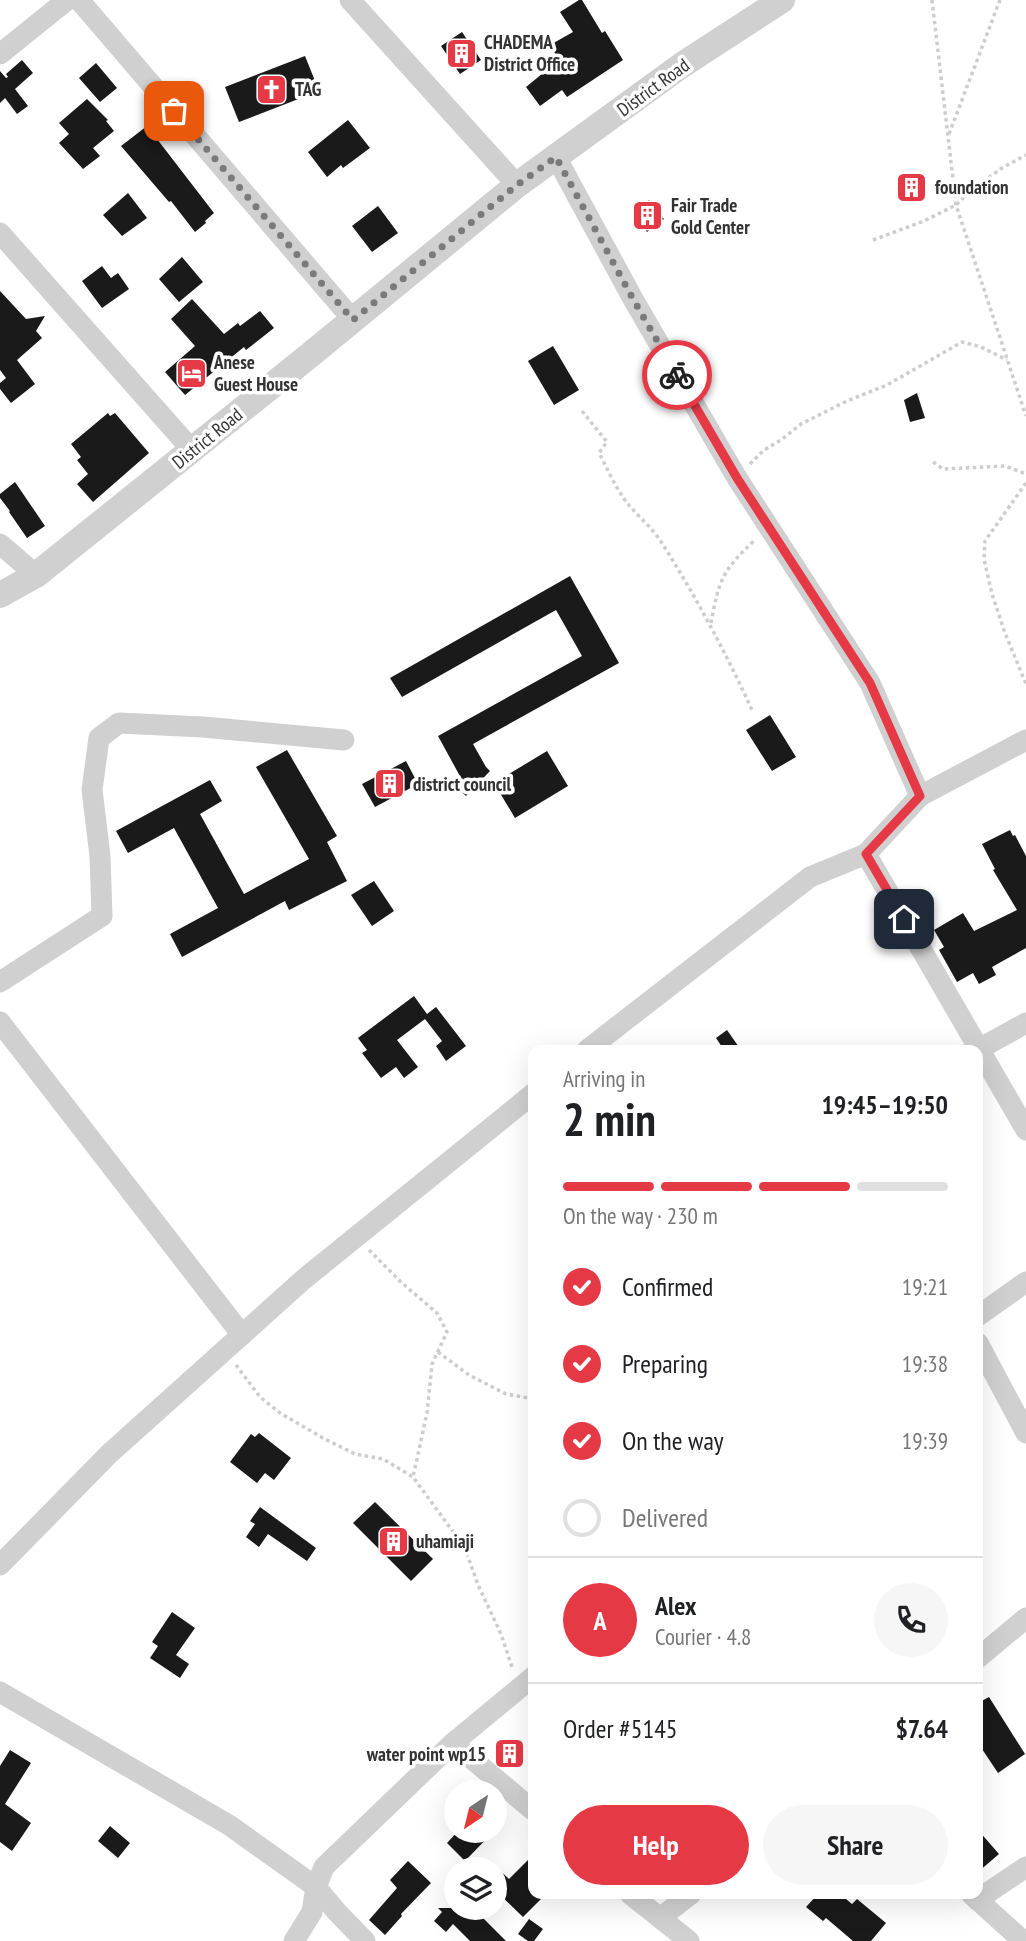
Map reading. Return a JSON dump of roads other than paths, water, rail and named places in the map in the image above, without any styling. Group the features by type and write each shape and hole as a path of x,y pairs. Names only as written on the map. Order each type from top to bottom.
{"street":[{"path":"0,54 67,0"},
{"path":"79,0 353,320"},
{"path":"350,0 517,185"},
{"name":"District Road","path":"0,595 36,575 517,185 682,65 782,0"},
{"path":"556,157 633,299 737,478 870,683 920,796"},
{"path":"0,233 192,450"},
{"path":"0,544 36,575"},
{"path":"0,982 102,916 100,856 93,790 99,738 119,723 203,727 344,740"},
{"path":"593,1045 810,877 866,854 920,796 1026,740"},
{"path":"866,854 977,1045"},
{"path":"0,1022 242,1335"},
{"path":"983,1047 1026,1023"},
{"path":"983,1056 1026,1130"},
{"path":"0,1564 109,1454 304,1279 528,1098"},
{"path":"983,1312 1026,1282"},
{"path":"983,1352 1026,1433"},
{"path":"983,1654 1026,1618"},
{"path":"294,1941 312,1912 316,1886 324,1867 453,1743 527,1682"},
{"path":"0,1692 229,1825 316,1886 365,1941"},
{"path":"453,1743 528,1806"},
{"path":"983,1892 1026,1867"},
{"path":"636,1899 689,1941"},
{"path":"660,1918 685,1899"},
{"path":"976,1899 1023,1941"}],"place":[{"name":"CHADEMA District Office","path":"461,53"},
{"name":"TAG","path":"272,89"},
{"name":"foundation","path":"912,187"},
{"name":"Fair Trade Gold Center","path":"648,216"},
{"name":"Anese Guest House","path":"191,373"},
{"name":"district council","path":"390,784"},
{"name":"uhamiaji","path":"393,1541"},
{"name":"water point wp15","path":"509,1754"}]}
